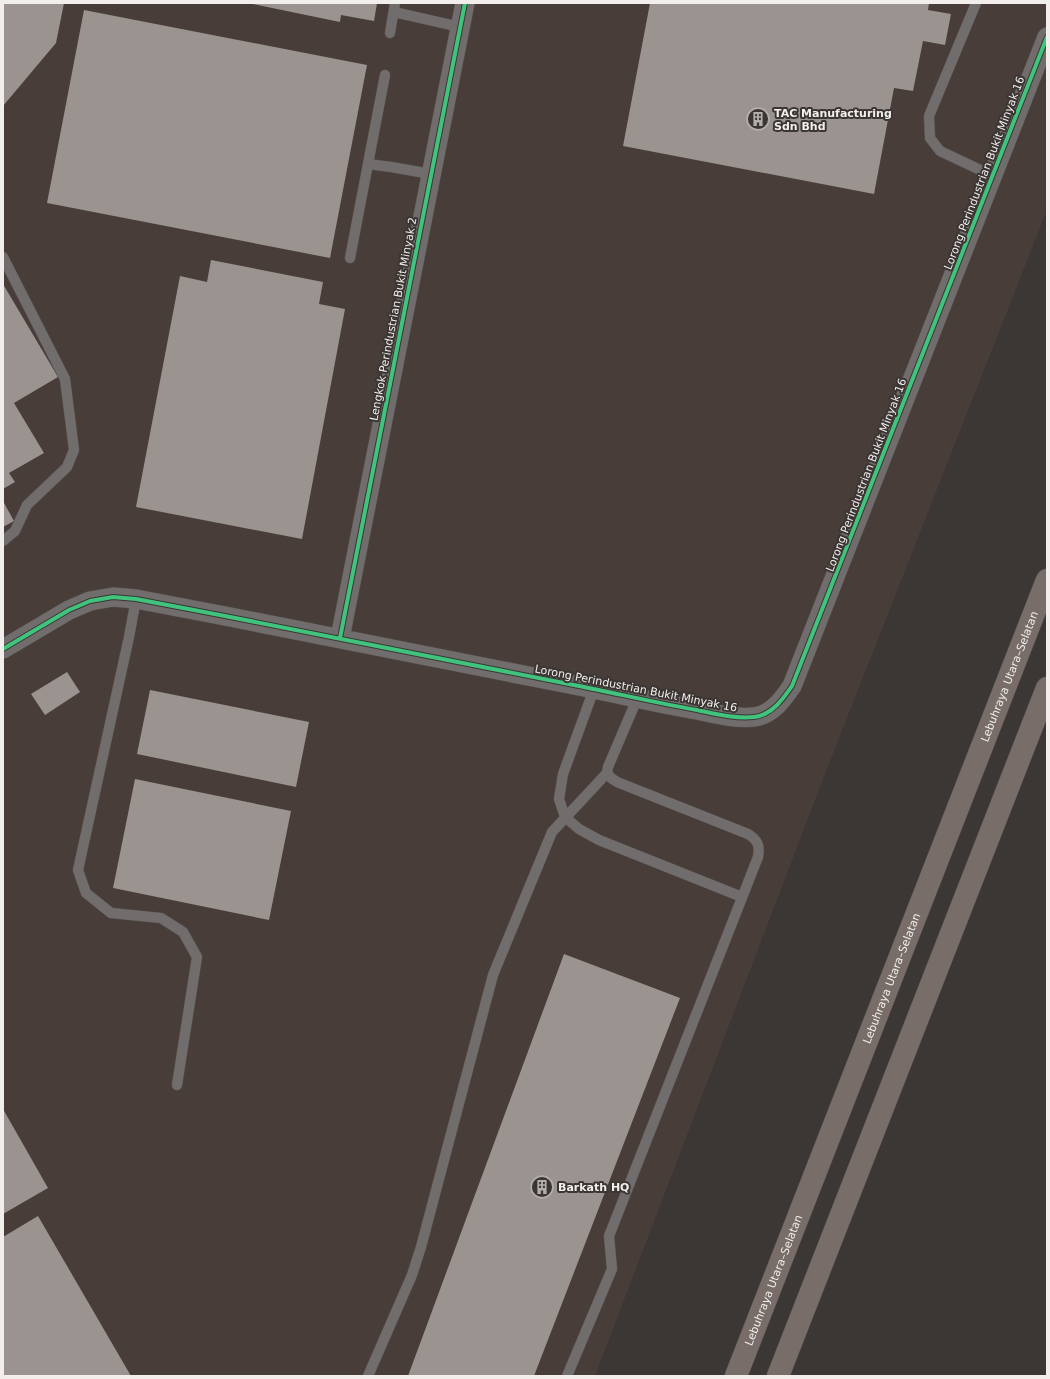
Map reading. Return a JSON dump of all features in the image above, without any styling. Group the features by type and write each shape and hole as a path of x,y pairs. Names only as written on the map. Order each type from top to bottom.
{"highway":[{"name":"Lebuhraya Utara–Selatan","path":"736,1376 1047,580"},
{"path":"778,1376 1047,688"}],"street":[{"name":"Lengkok Perindustrian Bukit Minyak 2","path":"340,638 465,3"},
{"name":"Lorong Perindustrian Bukit Minyak 16","path":"3,649 69,610 90,601 113,597 136,599 340,638 638,699 739,718 757,717 769,712 781,701 792,686 1047,37"}],"lane":[{"path":"976,3 929,116 930,138 940,151 993,176"},
{"path":"390,33 394,8 460,27"},
{"path":"350,258 385,75"},
{"path":"368,164 431,174"},
{"path":"3,257 65,379 74,450 67,467 27,505 15,531 3,541"},
{"path":"136,599 78,870 86,893 111,913 161,918 183,932 197,957 177,1085"},
{"path":"594,689 563,774 559,799 565,817 579,828 599,840 742,897"},
{"path":"368,1376 412,1275 421,1247 493,975 552,832 607,773 610,760 638,699"},
{"path":"567,1376 612,1269 609,1236 760,850 754,837 617,782 607,773"}],"shaded area":[{"path":"3,3 1047,3 1047,210 825,774 595,1376 3,1376"}],"building":[{"path":"3,3 64,3 56,43 3,106"},
{"path":"248,3 377,3 374,21 341,15 340,22"},
{"name":"TAC Manufacturing Sdn Bhd","path":"650,3 929,3 928,10 951,14 945,45 923,41 913,91 894,88 874,194 623,146"},
{"path":"84,10 367,65 330,258 47,203"},
{"path":"211,260 323,282 319,304 345,309 302,539 136,507 180,276 207,282"},
{"path":"3,284 58,377 14,403 44,453 9,473 15,482 3,489"},
{"path":"3,501 14,521 3,527"},
{"path":"67,672 80,692 45,715 31,694"},
{"path":"150,690 309,722 296,787 137,754"},
{"path":"135,779 291,811 269,920 113,888"},
{"name":"Barkath HQ","path":"564,954 680,998 534,1376 408,1376"},
{"path":"3,1109 48,1188 3,1214"},
{"path":"38,1216 131,1376 3,1376 3,1237"}],"cycle path":[{"path":"340,638 465,3"},
{"path":"3,649 69,610 90,601 113,597 136,599 302,631 733,717 760,716 772,710 792,686 1047,37"}],"place":[{"name":"TAC Manufacturing Sdn Bhd","path":"758,119"},
{"name":"Barkath HQ","path":"542,1187"}]}
